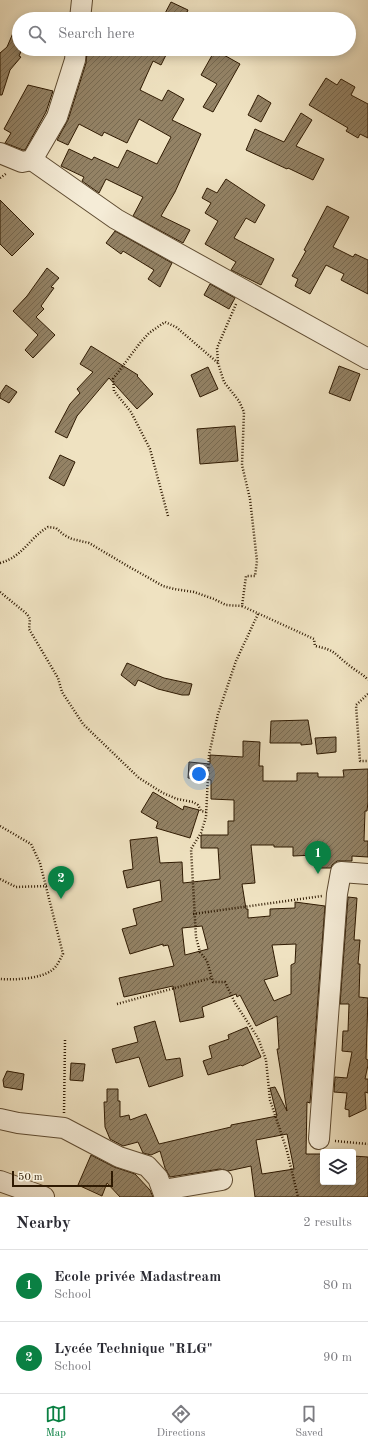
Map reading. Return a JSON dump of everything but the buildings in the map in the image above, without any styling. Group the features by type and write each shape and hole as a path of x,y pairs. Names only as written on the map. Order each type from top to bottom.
{"street":[{"path":"81,12 82,0"},
{"path":"32,160 57,117 75,56"},
{"path":"0,153 22,162 32,160 116,219 368,359"},
{"path":"319,1139 337,894 341,872 368,874"},
{"path":"0,1119 18,1123 64,1128 119,1157 148,1166 158,1178 164,1194 222,1180"},
{"path":"0,1181 44,1197"}],"path":[{"path":"242,289 217,348 218,363 224,382 239,401 244,412 242,465 250,499 257,561 255,576 246,576 242,606"},
{"path":"168,516 150,449 131,412 114,390 113,379 140,343 165,322 176,326 218,363"},
{"path":"0,563 9,561 22,551 40,532 48,526 56,528 64,536 89,543 126,566 163,586 208,596 226,605 242,606 314,639 315,646 335,652 368,680"},
{"path":"0,592 30,619 29,629 58,678 62,692 83,724 139,778 163,793 177,799 194,802 198,805 201,811 206,812"},
{"path":"258,614 236,661 218,714 209,755 206,812 201,833 191,849 194,914 196,938 200,952 207,961 213,982 225,982 235,1004 258,1038 266,1060 270,1100 287,1151 298,1197"},
{"path":"368,694 356,705 360,761 368,761"},
{"path":"0,826 31,844 40,862 47,886 62,954 53,970 39,976 21,980 0,979"},
{"path":"0,879 16,887 47,886"},
{"path":"194,914 337,894"},
{"path":"117,1004 211,978"},
{"path":"64,1128 65,1040"},
{"path":"355,1142 368,1144"}],"place":[{"name":"Ecole privée Madastream","path":"318,874"},
{"name":"Lycée Technique \"RLG\"","path":"61,899"}]}
